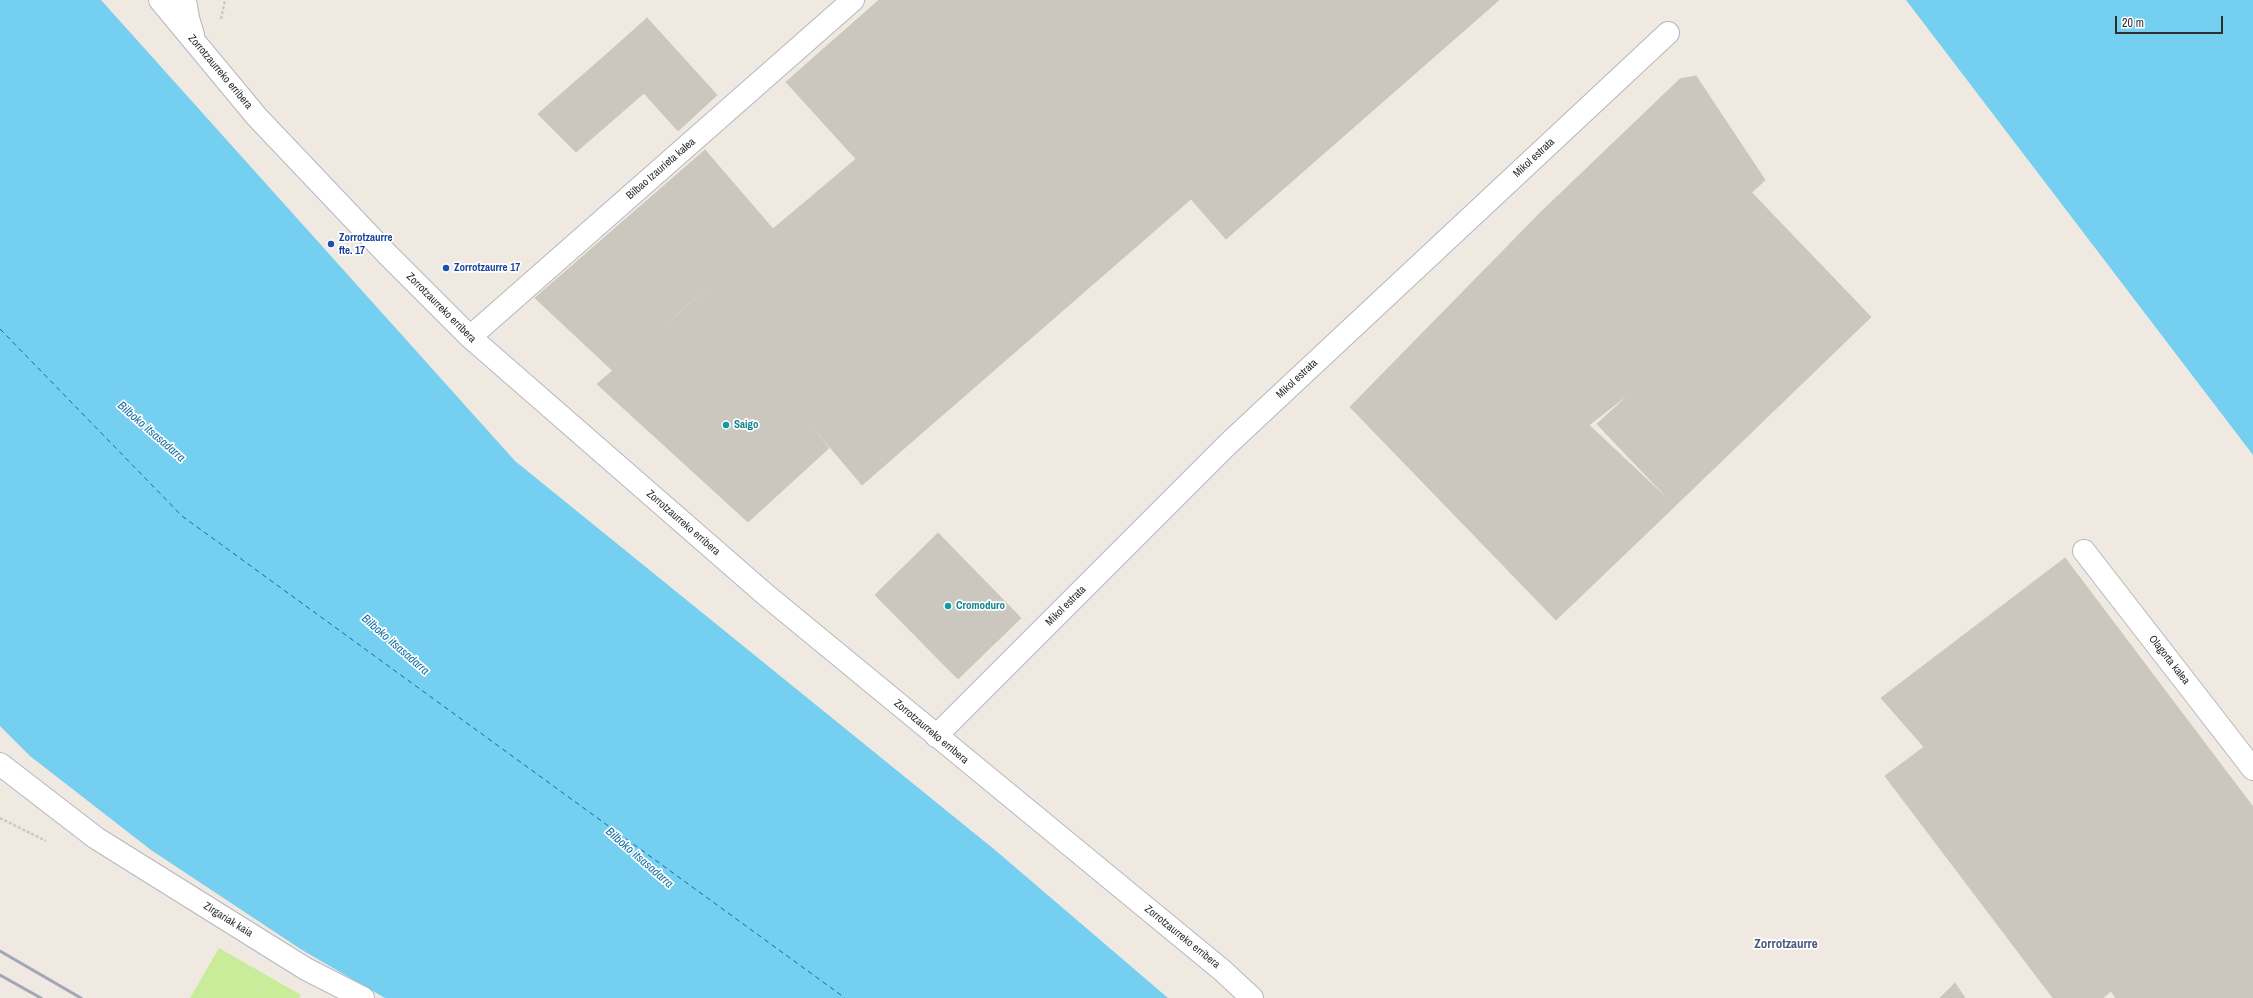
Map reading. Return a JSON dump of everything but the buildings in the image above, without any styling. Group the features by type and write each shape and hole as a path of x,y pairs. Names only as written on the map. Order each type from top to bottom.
{"street":[{"name":"Zorrotzaurreko erribera","path":"160,0 257,117 387,254 470,338 766,595 1223,971 1252,998"},
{"path":"185,0 188,18 195,42"},
{"name":"Bilbao Izaurieta kalea","path":"470,338 853,0"},
{"name":"Mikol estrata","path":"936,736 1228,444 1668,32"},
{"name":"Olagorta kalea","path":"2084,551 2253,769"},
{"name":"Zirgariak kaia","path":"0,764 96,838 306,969 363,998"}],"green space":[{"path":"219,948 301,995 299,998 190,998"}],"water":[{"name":"Bilboko itsasadarra","path":"0,0 101,0 515,461 995,850 1168,998 385,998 302,950 151,850 30,756 0,726"},
{"path":"1906,0 2253,0 2253,455"}],"ferry route":[{"path":"0,329 182,516 845,998"}],"railway":[{"path":"0,951 81,998"},
{"path":"0,975 41,998"}],"place":[{"name":"Zorrotzaurre fte. 17","path":"331,244"},
{"name":"Zorrotzaurre 17","path":"446,268"},
{"name":"Saigo","path":"726,425"},
{"name":"Cromoduro","path":"948,606"}],"district":[{"name":"Zorrotzaurre","path":"1786,945"}]}
